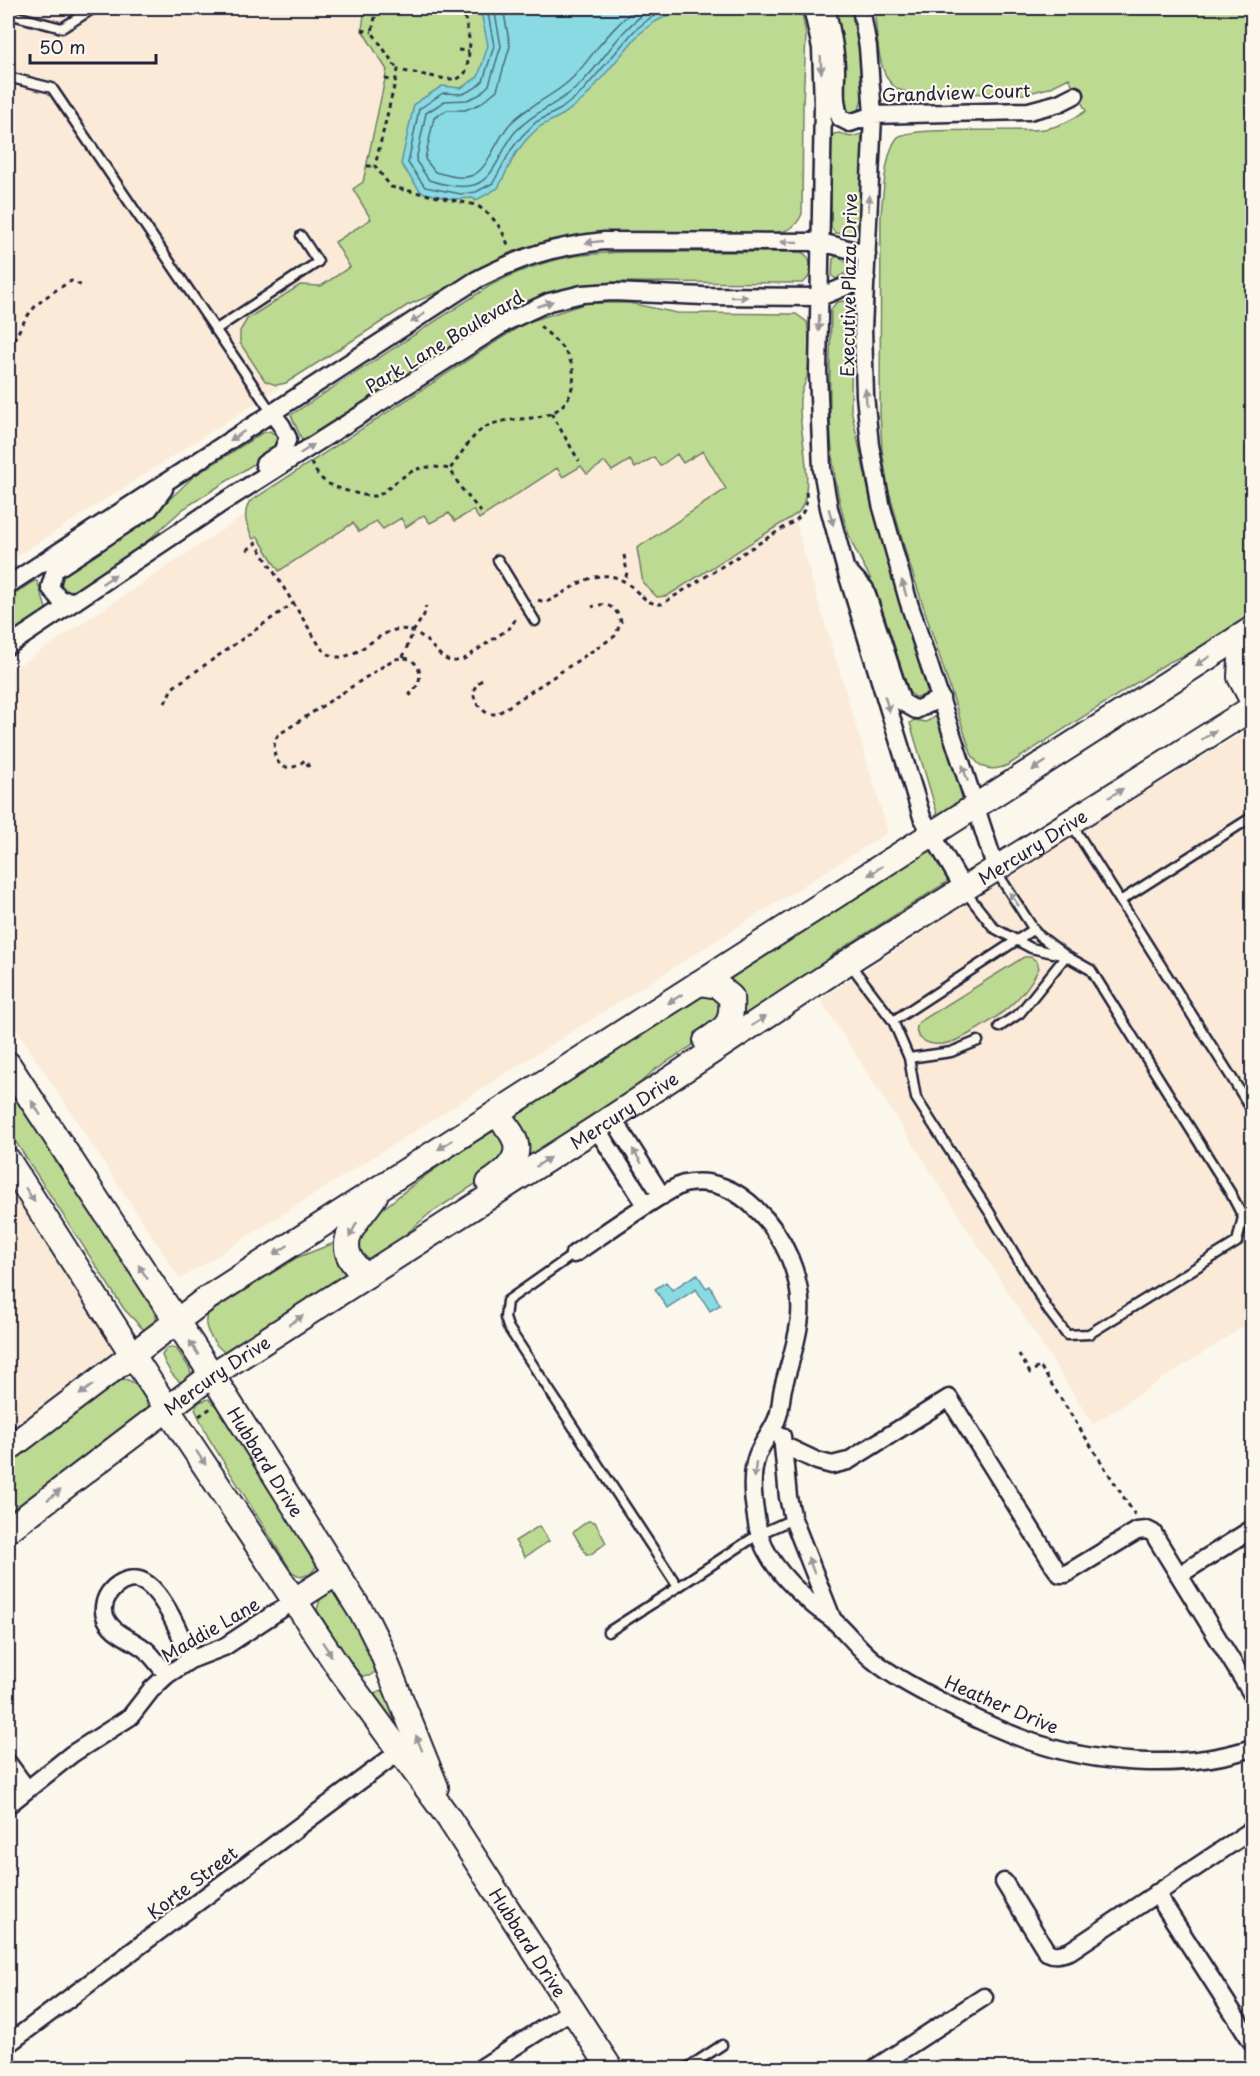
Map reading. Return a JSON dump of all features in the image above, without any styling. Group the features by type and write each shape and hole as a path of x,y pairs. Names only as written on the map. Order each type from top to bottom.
{"street":[{"name":"Executive Plaza Drive","path":"812,8 821,59 823,105 819,402 822,468 829,508 845,567 921,817 964,889"},
{"path":"826,8 831,26 836,68 836,105 840,118 850,123 873,115"},
{"name":"Executive Plaza Drive","path":"861,8 868,48 873,115 863,329 865,395 870,445 878,492 908,600 996,869"},
{"name":"Grandview Court","path":"873,115 1029,111 1059,103 1075,95"},
{"name":"Park Lane Boulevard","path":"8,585 476,280 512,262 534,254 573,245 604,241 820,242 867,254"},
{"name":"Park Lane Boulevard","path":"8,645 304,451 528,310 582,294 614,292 703,296 820,297 866,278"},
{"name":"Park Lane Boulevard","path":"149,551 186,514 282,452 288,438 272,413"},
{"name":"Park Lane Boulevard","path":"76,601 60,600 50,587 55,570 149,509 172,478"},
{"name":"Executive Plaza Drive","path":"845,567 865,590 902,702 916,710 941,698"},
{"path":"10,1439 133,1355 206,1299 1252,630"},
{"path":"1252,648 1241,659 1240,677 1252,700"},
{"name":"Mercury Drive","path":"8,1530 212,1375 848,962 1252,708"},
{"path":"612,1117 662,1070 726,1027 732,1013 731,997 718,986 699,983"},
{"name":"Hubbard Drive","path":"8,1064 212,1375 368,1623 389,1669 448,1817"},
{"path":"388,1262 432,1220 506,1172 516,1156 516,1139 495,1114"},
{"path":"612,1117 662,1196"},
{"path":"612,1117 646,1205"},
{"name":"Hubbard Drive","path":"8,1160 168,1410 353,1687 448,1817 610,2068"},
{"name":"Heather Drive","path":"574,1254 646,1205 682,1184 707,1183 727,1188 744,1197 771,1225 790,1259 798,1288 800,1314 778,1417 757,1457 752,1487 759,1534 773,1562 789,1581 810,1602 832,1619 872,1660 916,1688 1003,1730 1045,1746 1082,1755 1164,1762 1207,1758 1252,1748"},
{"path":"365,1276 350,1258 347,1243 352,1227 367,1210 381,1186"},
{"path":"783,1445 817,1461 832,1465 848,1461 949,1398 1060,1574 1066,1574 1137,1531 1147,1530 1153,1533 1252,1694"},
{"name":"Heather Drive","path":"778,1417 793,1519 832,1619"},
{"path":"1179,1575 1252,1529"},
{"path":"295,1600 337,1573"},
{"path":"167,1676 147,1651 110,1625 104,1615 106,1596 114,1587 133,1578 152,1587 178,1628 190,1660"},
{"name":"Maddie Lane","path":"8,1805 72,1754 130,1717 151,1690 167,1676 190,1660 224,1647 295,1600"},
{"path":"353,1687 376,1684 389,1669"},
{"name":"Korte Street","path":"8,2044 400,1751"},
{"path":"8,1763 27,1789"},
{"path":"1004,1882 1047,1952 1054,1955 1070,1950 1252,1830"},
{"path":"1156,1893 1252,2042"},
{"path":"875,2068 984,1997"},
{"path":"482,2068 572,2010"}],"lane":[{"path":"8,14 62,28 94,8"},
{"path":"8,77 52,88 272,413"},
{"path":"215,330 318,262 301,236"},
{"path":"498,560 535,621"},
{"path":"1120,902 1252,817"},
{"path":"1070,822 1252,1110"},
{"path":"848,962 893,1021 909,1058 916,1098 990,1213 1048,1310 1067,1335 1089,1334 1237,1242 1243,1217 1230,1192 1091,970 1066,956 1034,929 996,869"},
{"path":"964,889 994,928 1031,948 1066,956"},
{"path":"893,1021 1034,929"},
{"path":"999,1027 1020,1013 1066,956"},
{"path":"909,1058 951,1052 978,1041"},
{"path":"574,1254 507,1301 505,1318 508,1327 678,1587"},
{"path":"608,1632 759,1534 793,1519"},
{"path":"687,2068 722,2045"}],"path":[{"path":"372,32 377,8"},
{"path":"398,70 446,79 457,79 464,75 469,51 463,8"},
{"path":"362,30 372,32 398,70 375,166"},
{"path":"458,50 469,51"},
{"path":"385,79 396,81"},
{"path":"367,166 375,166"},
{"path":"375,166 391,187 476,205 487,211 502,229 512,262"},
{"path":"8,347 40,302 71,281 82,286"},
{"path":"450,469 474,436 487,426 551,413 569,398 574,381 574,365 564,348 538,325 528,310"},
{"path":"551,413 579,461"},
{"path":"304,451 321,478 329,484 367,495 376,496 409,472 421,467 450,469"},
{"path":"450,469 461,488 482,512"},
{"path":"534,597 539,601 551,600 584,579 610,576 625,581 644,600 652,604 662,604 796,520 807,507 806,492"},
{"path":"247,550 256,543 321,648 332,657 345,658 384,634 397,629 413,632 427,639 450,661 464,659 511,627 517,618 516,609"},
{"path":"624,555 627,572 625,581"},
{"path":"165,703 172,688 298,600"},
{"path":"482,680 477,683 474,690 477,705 489,714 504,710 615,636 621,622 619,614 613,607 606,604 592,607"},
{"path":"404,657 426,606"},
{"path":"309,766 305,760 292,767 279,763 273,749 273,742 278,735 391,661 404,657 418,666 420,682 410,694 414,699"},
{"path":"1019,1354 1030,1373 1040,1366 1125,1502 1147,1530"},
{"path":"199,1416 215,1405"}],"shaded area":[{"path":"8,8 791,8 614,232 549,240 477,270 443,290 408,305 8,562"},
{"path":"634,308 799,320 793,507 803,551 888,832 180,1279 8,1016 8,673 486,354"},
{"path":"1252,727 1252,1321 1093,1424 820,999 1050,851"},
{"path":"8,1180 117,1348 8,1430"}],"green space":[{"path":"360,8 801,8 806,35 802,214 792,228 775,233 614,232 549,240 509,253 443,290 408,305 286,383 276,385 265,381 240,343 240,331 247,319 300,285 321,286 350,267 335,242 371,219 353,189 363,182 387,70 362,30 364,14"},
{"path":"831,8 853,8 858,32 863,73 862,99 859,110 850,113 843,108"},
{"path":"874,8 1252,8 1252,619 1217,641 1167,663 1008,765 991,769 978,763 971,753 906,553 887,484 880,413 881,215 885,175 893,145 897,138 905,134 941,130 1044,129 1065,123 1086,111 1069,78 1049,88 1025,94 914,93 900,90 886,76 882,65"},
{"path":"839,133 850,137 862,134 862,225 857,231 850,233 835,233 831,227 831,137"},
{"path":"629,252 801,252 810,262 810,272 802,283 616,282 556,291 499,315 306,441 302,440 291,415 491,285 526,269 574,256"},
{"path":"837,256 850,265 850,270 836,279 832,276 833,259"},
{"path":"852,300 851,409 871,502 928,682 928,690 923,696 915,697 909,692 875,589 849,535 841,508 830,424 831,309 837,302"},
{"path":"587,303 629,303 677,313 796,314 807,322 810,356 807,377 800,399 800,412 807,474 804,502 798,513 667,596 657,597 643,583 637,548 726,489 703,451 683,463 677,454 660,466 654,457 635,468 630,460 612,471 605,462 587,474 581,466 563,477 557,468 479,519 473,510 455,521 449,513 430,523 424,515 406,527 401,518 383,529 376,521 359,532 353,523 279,571 258,537 253,539 246,516 249,502 525,323"},
{"path":"270,431 276,436 278,445 274,451 183,509 135,552 76,590 68,591 62,586 61,579 65,572 155,513 194,476 262,433"},
{"path":"37,581 45,611 8,635 8,598"},
{"path":"938,715 963,791 959,804 940,817 910,723 914,720 926,722"},
{"path":"926,851 933,853 948,876 947,882 835,953 792,992 742,1018 730,979 732,976"},
{"path":"1024,957 1031,957 1037,962 1039,968 1018,998 990,1022 949,1043 931,1044 919,1036 917,1027 919,1022"},
{"path":"705,994 726,1003 715,1031 654,1070 617,1105 526,1160 513,1118 516,1115"},
{"path":"8,1080 147,1295 158,1322 149,1332 144,1330 124,1309 8,1130"},
{"path":"498,1130 511,1140 500,1168 429,1214 375,1261 363,1254 360,1250 359,1239 371,1218 440,1165"},
{"path":"337,1242 355,1271 227,1354 218,1346 207,1329 206,1318 209,1313 296,1258"},
{"path":"167,1348 176,1348 190,1369 191,1377 182,1383 170,1371 162,1355"},
{"path":"123,1379 132,1382 140,1390 148,1410 8,1519 8,1463"},
{"path":"209,1399 229,1419 318,1565 310,1574 301,1577 292,1572 208,1437 195,1409 199,1402"},
{"path":"588,1521 595,1522 606,1543 591,1554 586,1554 573,1532"},
{"path":"539,1526 549,1541 525,1557 515,1541"},
{"path":"331,1591 342,1595 378,1670 369,1676 363,1676 356,1671 317,1610 320,1599"},
{"path":"391,1685 404,1731 400,1732 373,1695"}],"water":[{"path":"480,8 683,8 653,23 638,35 585,98 564,114 539,127 516,153 498,188 475,201 474,198 452,199 421,192 401,164 414,104 442,86 461,88 478,77 488,45"},
{"path":"697,1274 706,1288 710,1286 720,1305 710,1311 696,1289 667,1308 655,1289 666,1282 672,1290"}]}
